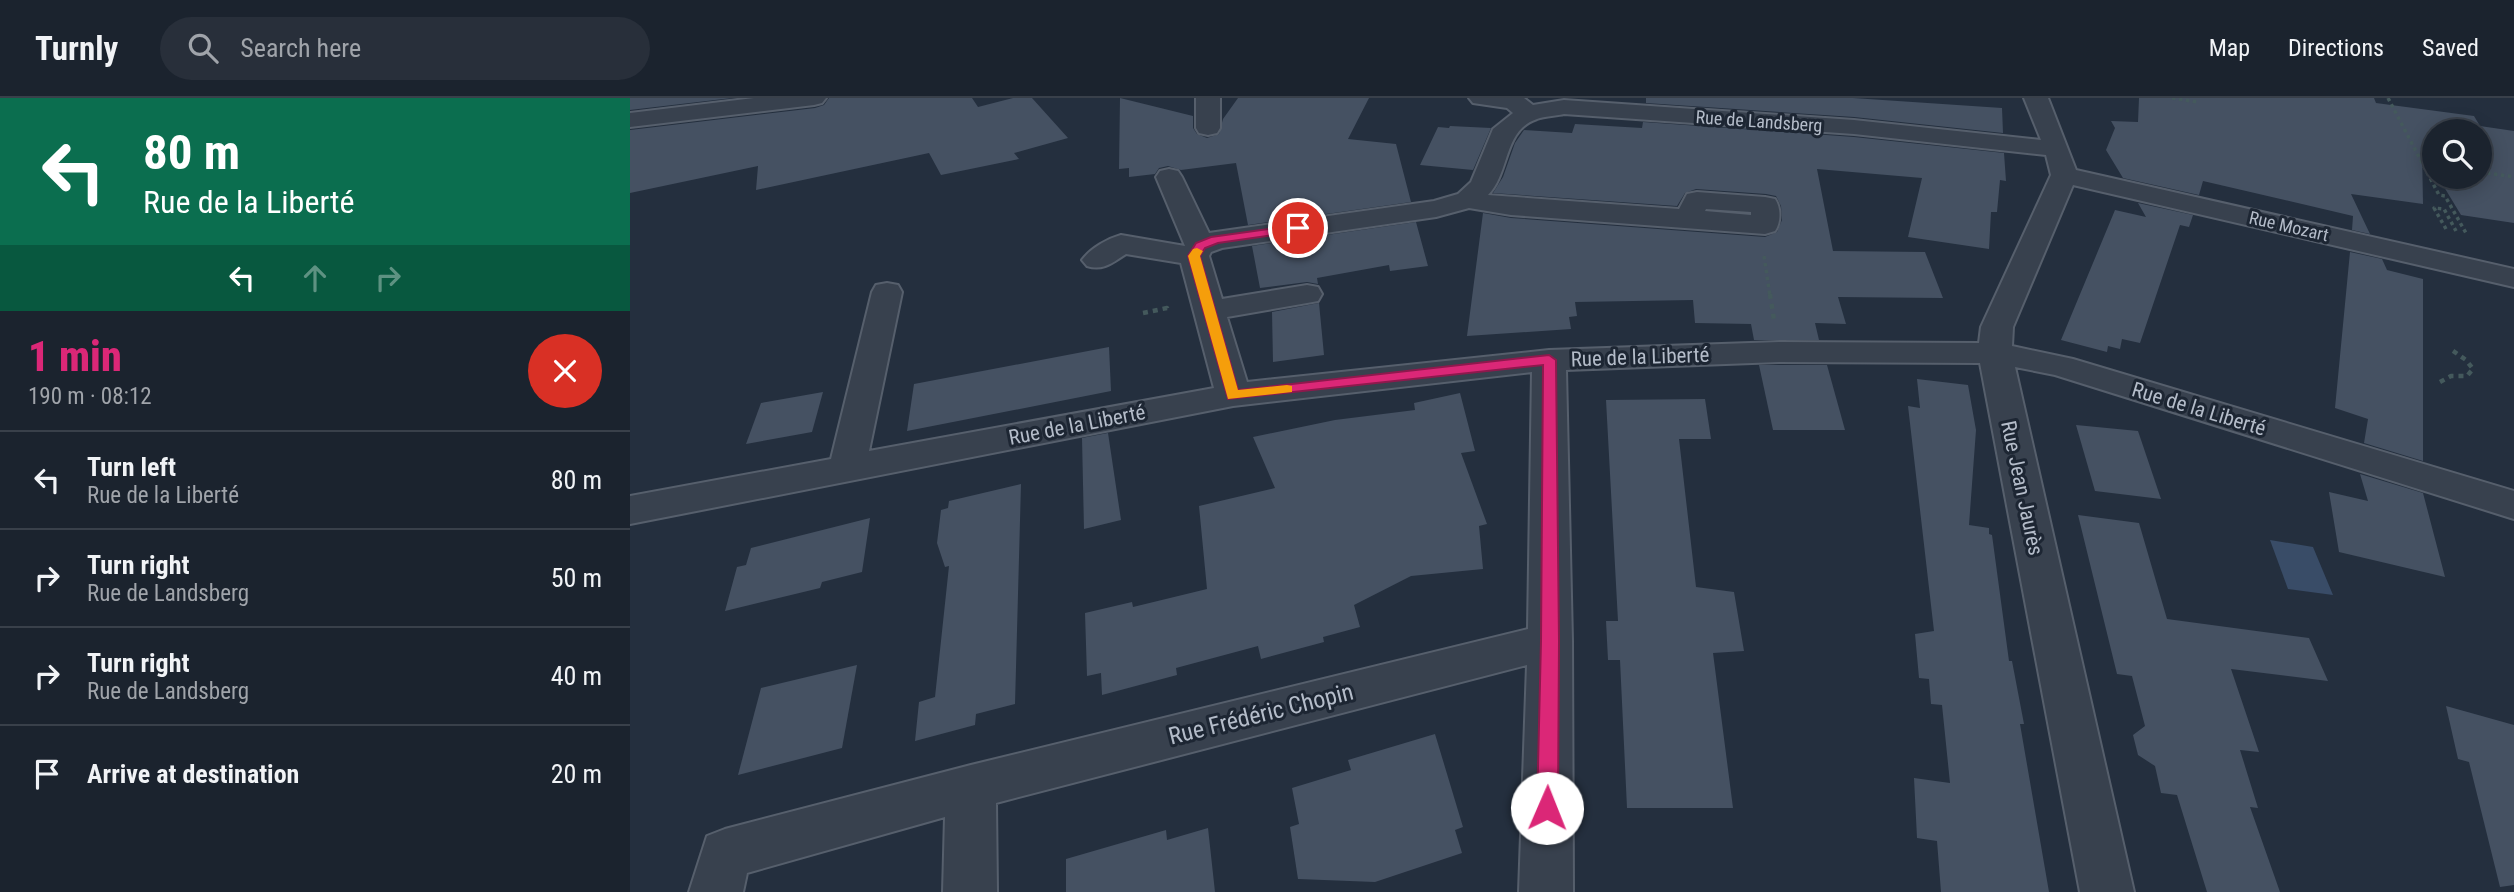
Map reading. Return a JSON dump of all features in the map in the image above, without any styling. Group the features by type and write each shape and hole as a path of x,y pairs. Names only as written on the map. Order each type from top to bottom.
{"street":[{"path":"630,120 814,98"},
{"path":"1208,98 1208,128"},
{"path":"1468,200 1483,185 1505,129 1528,113 1514,102 1481,98"},
{"path":"2036,98 2060,162"},
{"name":"Rue de Landsberg","path":"1528,113 1563,107 1854,127 2060,162"},
{"name":"Rue Mozart","path":"2060,162 2514,278"},
{"name":"Rue Jean Jaurès","path":"2060,162 1997,327 1995,353 2107,892"},
{"path":"1169,177 1197,251 1233,395"},
{"path":"1097,260 1121,243 1197,251 1216,240 1436,209 1468,200 1511,207 1760,224"},
{"path":"847,469 887,292"},
{"path":"1210,311 1307,295"},
{"name":"Rue de la Liberté","path":"630,510 1233,395 1549,360 1779,352 1995,353 2061,366 2514,505"},
{"path":"1546,892 1550,641 1549,360"},
{"name":"Rue Frédéric Chopin","path":"716,892 725,854 971,787 1550,641"},
{"path":"970,892 971,787"}],"path":[{"path":"2172,98 2198,102"},
{"path":"2388,98 2439,195 2445,196 2466,232"},
{"path":"2492,174 2514,177"},
{"path":"2435,228 2447,230 2434,208 2444,209 2457,232"},
{"path":"1760,224 1779,352"},
{"path":"2440,382 2451,376 2467,376 2473,369 2466,360 2449,348"}],"water":[{"path":"2270,540 2313,547 2333,595 2288,589"}],"building":[{"path":"630,98 732,98 630,110"},
{"path":"829,98 972,98 978,107 1013,98 1032,98 1068,138 1014,153 1019,159 941,175 929,153 756,190 758,166 630,193 630,130 815,108 824,105"},
{"path":"1120,98 1193,116 1193,128 1197,134 1207,138 1219,134 1223,119 1238,98 1369,98 1348,139 1396,144 1411,202 1248,225 1236,163 1181,170 1168,166 1159,168 1155,174 1129,177 1129,168 1119,169"},
{"path":"1646,98 1853,98 2002,108 2003,133 1854,117 1646,103"},
{"path":"2139,98 2374,98 2376,103 2474,116 2476,119 2422,119 2423,204 2351,194 2370,234 2352,230 2353,216 2203,181 2199,195 2123,178 2106,150 2115,128 2111,121 2138,122"},
{"path":"1643,122 1854,137 2004,153 2006,181 2000,180 1997,212 1991,212 1989,249 1908,237 1922,178 1817,169 1833,251 1925,252 1943,298 1838,297 1846,324 1815,323 1819,340 1754,340 1751,324 1695,323 1693,300 1575,302 1577,316 1569,317 1571,329 1467,336 1483,213 1511,218 1765,237 1777,232 1782,220 1781,206 1776,196 1766,194 1696,189 1685,193 1677,206 1493,193 1503,177 1515,143 1524,130 1572,133 1575,124 1642,128"},
{"path":"1438,127 1491,128 1473,170 1420,165"},
{"path":"2492,128 2514,131 2514,223 2461,215 2445,189 2492,189"},
{"path":"2138,203 2193,215 2189,227 2180,225 2140,343 2122,339 2120,349 2108,346 2107,352 2061,340 2115,210 2146,217"},
{"path":"1416,222 1428,266 1390,271 1389,265 1317,278 1318,284 1307,282 1260,288 1252,246"},
{"path":"2350,252 2382,259 2387,270 2423,279 2423,461 2364,443 2368,419 2335,408"},
{"path":"1319,303 1324,355 1273,362 1272,312"},
{"path":"1109,347 1111,391 907,431 914,384"},
{"path":"1759,365 1827,365 1845,430 1773,430"},
{"path":"1917,379 1968,385 1976,430 1969,525 1989,528 1989,534 1992,535 2009,661 2012,661 2024,724 2020,724 2049,892 1941,892 1937,841 1917,838 1914,778 1950,783 1942,705 1931,704 1929,679 1919,678 1915,634 1934,631 1908,406 1920,408"},
{"path":"823,392 812,432 746,444 761,403"},
{"path":"1460,393 1475,451 1461,453 1487,524 1479,526 1483,569 1411,576 1354,605 1360,627 1323,637 1324,642 1261,659 1258,646 1176,668 1177,675 1102,695 1101,673 1087,676 1085,613 1132,602 1133,607 1207,589 1199,506 1275,488 1253,437 1335,420 1415,410 1414,403"},
{"path":"1705,399 1711,439 1679,439 1696,587 1734,592 1744,651 1713,653 1733,808 1627,808 1620,660 1608,660 1606,621 1618,621 1606,400"},
{"path":"2076,425 2138,431 2161,499 2095,491"},
{"path":"1108,433 1121,520 1084,529 1082,438"},
{"path":"2360,474 2423,493 2445,577 2339,552 2329,492 2368,501"},
{"path":"1021,484 1015,704 976,714 975,725 915,741 919,702 935,697 949,566 945,567 937,543 941,510 948,508 949,501"},
{"path":"2078,515 2139,523 2167,619 2309,638 2328,681 2231,669 2259,752 2240,750 2258,808 2250,807 2280,892 2207,892 2177,795 2161,793 2155,766 2138,755 2133,735 2145,726 2132,676 2117,674"},
{"path":"870,518 862,572 822,582 820,588 725,611 737,567 746,565 751,548"},
{"path":"857,665 842,748 738,775 761,688"},
{"path":"2446,706 2514,725 2514,885 2500,887 2469,762 2458,759"},
{"path":"1435,734 1463,827 1455,830 1462,853 1375,882 1298,879 1290,827 1299,824 1292,788 1351,770 1348,760"},
{"path":"1208,828 1215,892 1066,892 1066,859 1166,830 1167,840"}],"slow traffic":[{"path":"1197,251 1194,256 1233,395 1287,389"}],"route":[{"path":"1298,228 1216,240 1200,246 1194,256 1233,395 1549,360 1550,641 1547,808"}]}
